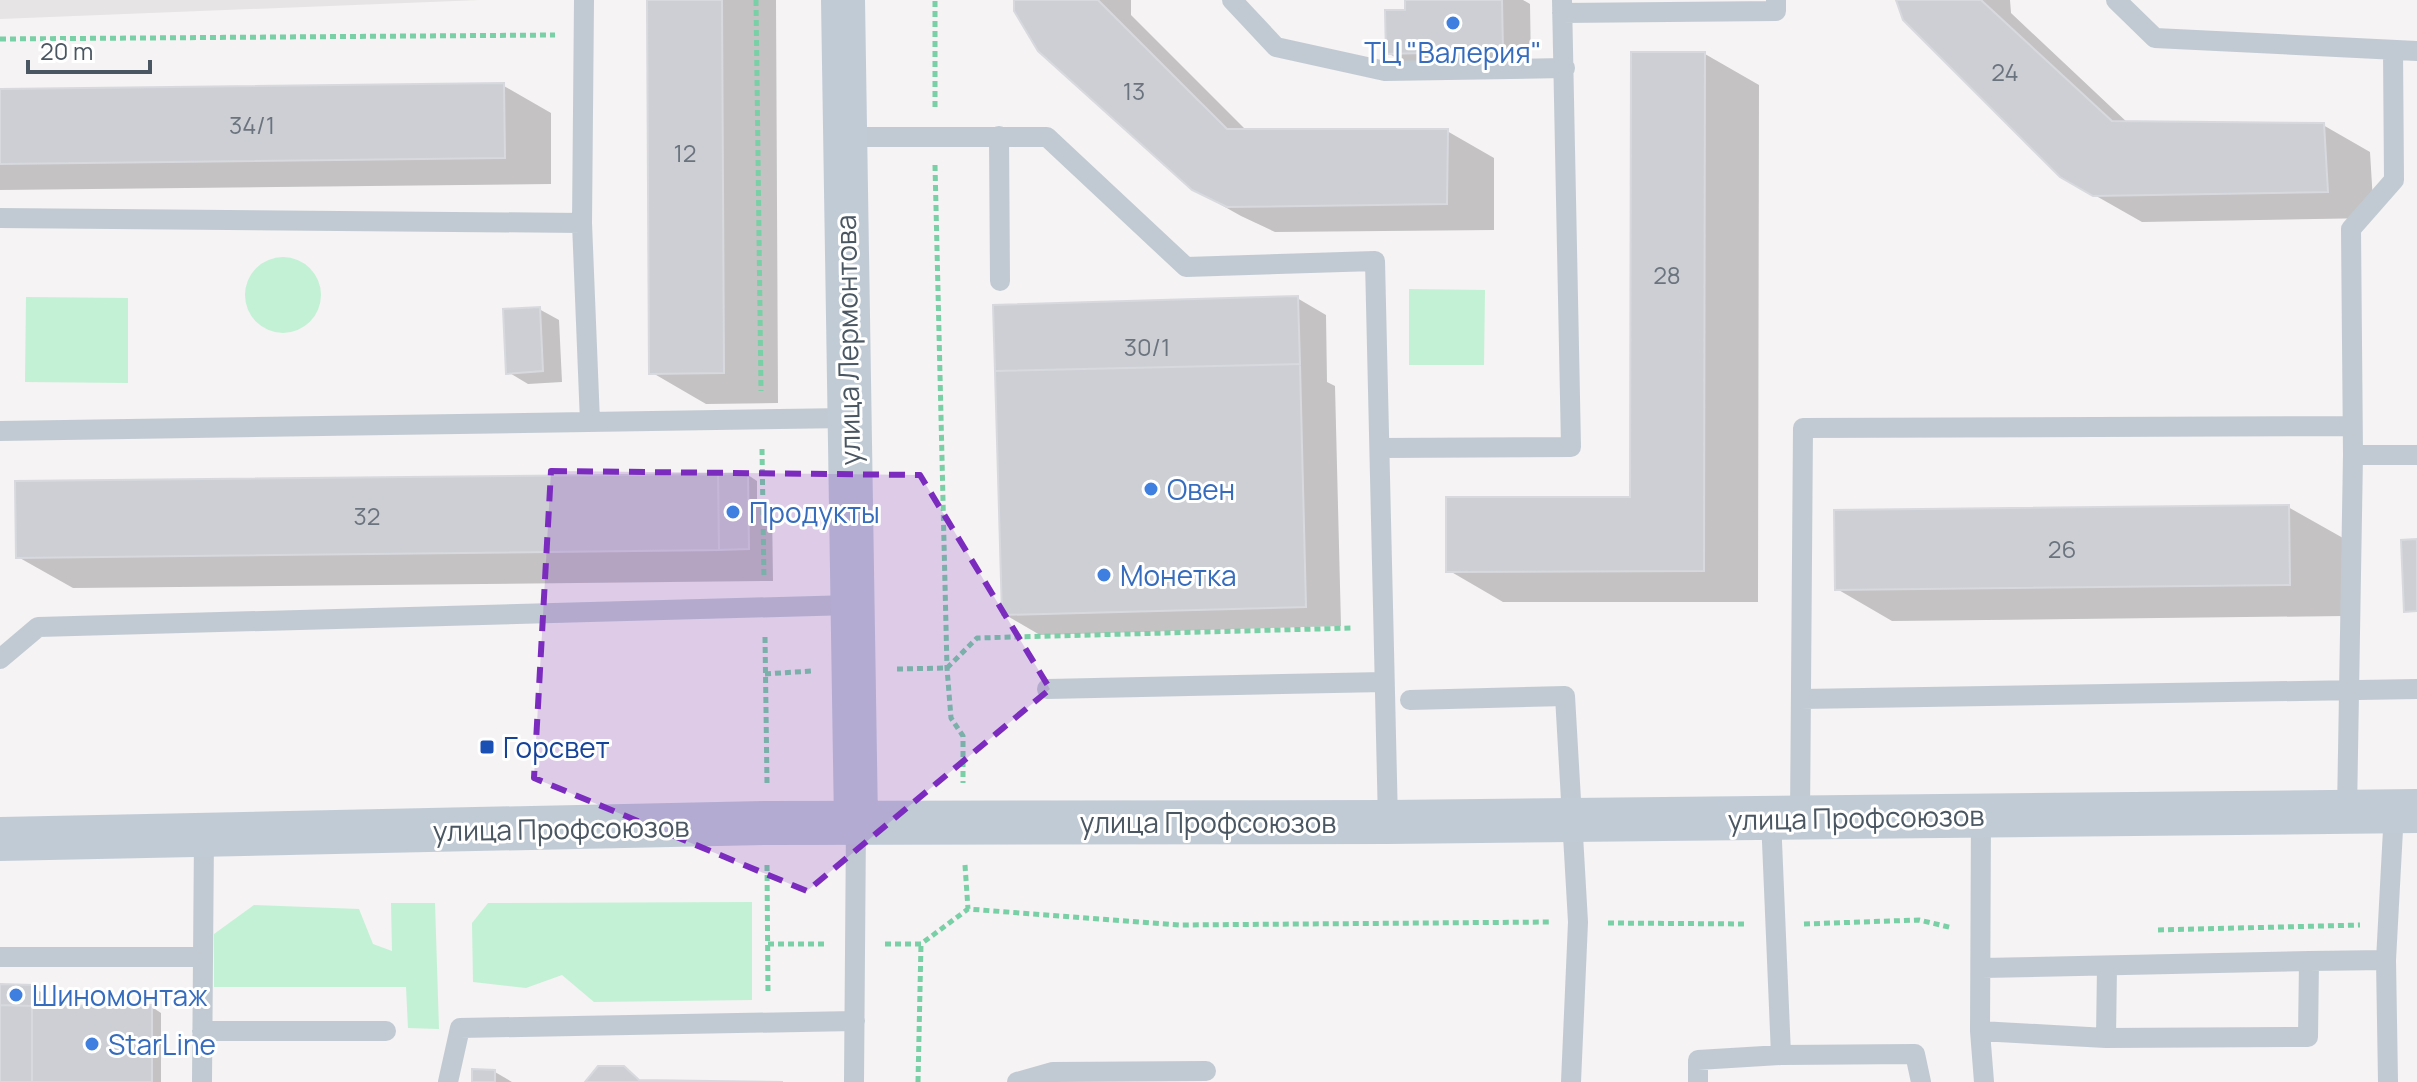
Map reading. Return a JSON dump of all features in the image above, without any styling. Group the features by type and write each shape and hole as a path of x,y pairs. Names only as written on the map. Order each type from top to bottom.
{"main road":[{"name":"улица Лермонтова","path":"843,0 847,418 856,823"},
{"name":"улица Профсоюзов","path":"0,839 767,823 1388,822 2406,811"}],"lane":[{"path":"584,0 582,223 590,422"},
{"path":"1232,0 1276,47 1385,71 1565,68"},
{"path":"1381,448 1571,447 1562,6 1776,11 1776,0"},
{"path":"2116,0 2155,38 2417,51"},
{"path":"2347,812 2353,455 2351,229 2394,180 2393,51"},
{"path":"999,136 1000,281"},
{"path":"845,137 1047,137 1186,267 1375,261 1388,822"},
{"path":"0,218 582,223"},
{"path":"0,431 847,418"},
{"path":"1781,1055 1778,925 1785,818 1801,699 1803,428 2352,426"},
{"path":"2353,455 2417,455"},
{"path":"0,659 38,627 851,605"},
{"path":"1047,689 1384,682"},
{"path":"1801,699 2417,689"},
{"path":"1410,700 1565,696 1578,922 1571,1082"},
{"path":"2388,1082 2386,960 2406,811"},
{"path":"1981,816 1980,1031 1984,1082"},
{"path":"854,1082 856,823"},
{"path":"202,1082 204,836"},
{"path":"0,957 202,957"},
{"path":"1982,968 2386,960"},
{"path":"1980,1031 2106,1038 2308,1037 2309,961"},
{"path":"2106,1038 2107,966"},
{"path":"448,1082 460,1028 855,1021"},
{"path":"202,1031 386,1031"},
{"path":"1698,1082 1698,1060 1781,1055 1915,1054 1921,1082"},
{"path":"1017,1082 1054,1077 1206,1071"}],"path":[{"path":"756,0 768,1023"},
{"path":"935,0 935,136 947,668 951,718 963,736 963,821 968,909"},
{"path":"0,39 584,35"},
{"path":"765,674 947,668 977,638 1383,627"},
{"path":"918,1082 921,944 968,909 1179,925 1578,922 1778,925 1919,920 1979,934"},
{"path":"2149,930 2389,923"}],"highlighted area":[{"path":"551,471 920,475 1050,689 807,891 534,778"}],"shaded area":[{"path":"0,0 480,0 0,19"}],"green space":[{"path":"283,257 297,260 310,268 318,281 321,295 318,309 310,322 297,330 283,333 269,330 256,322 248,309 245,295 248,281 256,268 269,260"},
{"path":"1409,289 1485,290 1484,365 1409,365"},
{"path":"26,297 128,298 128,383 25,382"},
{"path":"752,902 752,1000 594,1002 562,975 526,988 473,982 472,923 488,903"},
{"path":"391,903 435,903 439,1029 408,1028 406,987 214,987 214,934 254,905 359,909 373,944 392,951"}],"building":[{"path":"647,0 722,0 724,373 649,374"},
{"path":"1014,0 1098,0 1227,129 1448,129 1447,204 1227,207 1192,190 1038,51 1014,11"},
{"path":"1405,0 1502,0 1503,51 1386,54 1385,10 1405,10"},
{"path":"1896,0 1981,0 2112,121 2324,123 2328,192 2093,196 2060,177 1903,20"},
{"path":"1631,52 1705,52 1704,571 1446,572 1446,497 1630,497"},
{"path":"504,83 505,158 0,164 0,89"},
{"path":"1298,296 1300,364 995,371 993,305"},
{"path":"540,307 543,371 506,374 503,309"},
{"name":"Овен","path":"1300,364 1306,607 1002,615 995,371"},
{"name":"Продукты","path":"748,473 749,549 719,550 718,474"},
{"path":"718,474 719,550 16,558 15,481"},
{"path":"2289,505 2290,585 1835,590 1834,510"},
{"path":"2417,539 2417,611 2404,612 2401,540"},
{"name":"Шиномонтаж","path":"0,984 32,985 32,1006 0,1005"},
{"path":"0,1005 32,1006 32,1082 0,1082"},
{"name":"StarLine","path":"152,1005 152,1082 32,1082 32,1006"},
{"path":"598,1066 624,1066 639,1080 783,1082 585,1082"},
{"path":"472,1069 495,1070 495,1082 472,1082"}],"place":[{"name":"ТЦ \"Валерия\"","path":"1453,23"},
{"name":"Овен","path":"1151,489"},
{"name":"Продукты","path":"733,512"},
{"name":"Монетка","path":"1104,575"},
{"name":"Горсвет","path":"487,747"},
{"name":"Шиномонтаж","path":"16,995"},
{"name":"StarLine","path":"92,1044"}]}
